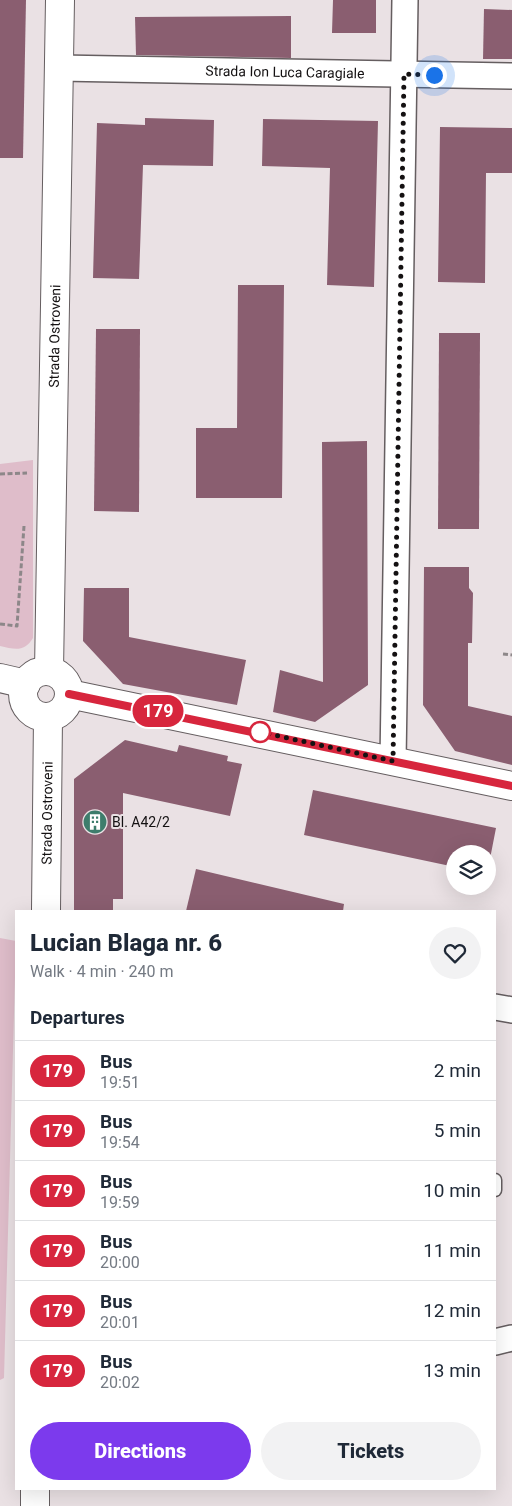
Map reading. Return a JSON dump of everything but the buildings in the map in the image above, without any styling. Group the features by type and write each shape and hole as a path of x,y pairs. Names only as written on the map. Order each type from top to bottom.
{"street":[{"name":"Strada Ostroveni","path":"25,678 59,68 60,0"},
{"path":"393,761 405,0"},
{"name":"Strada Ion Luca Caragiale","path":"59,68 512,76"},
{"path":"25,678 63,678 69,694 66,707 61,712 48,717 41,716 29,709 24,697 25,678"},
{"path":"69,694 512,786"},
{"name":"Strada Ostroveni","path":"46,910 48,717"},
{"path":"496,1007 512,1010"},
{"path":"496,1342 512,1338"},
{"path":"35,1490 35,1506"}],"path":[{"path":"0,474 27,472 27,482"},
{"path":"0,624 17,626 24,521"},
{"path":"503,654 512,655"}],"shaded area":[{"path":"33,460 33,638 26,646 14,649 0,646 0,464"},
{"path":"0,938 15,941 15,977 4,1378 0,1380"}],"bus line":[{"name":"179","path":"69,694 512,786"}],"place":[{"name":"Bl. A42/2","path":"95,822"}],"route":[{"path":"260,732 258,732 393,761 398,549 404,74 434,75"}]}
